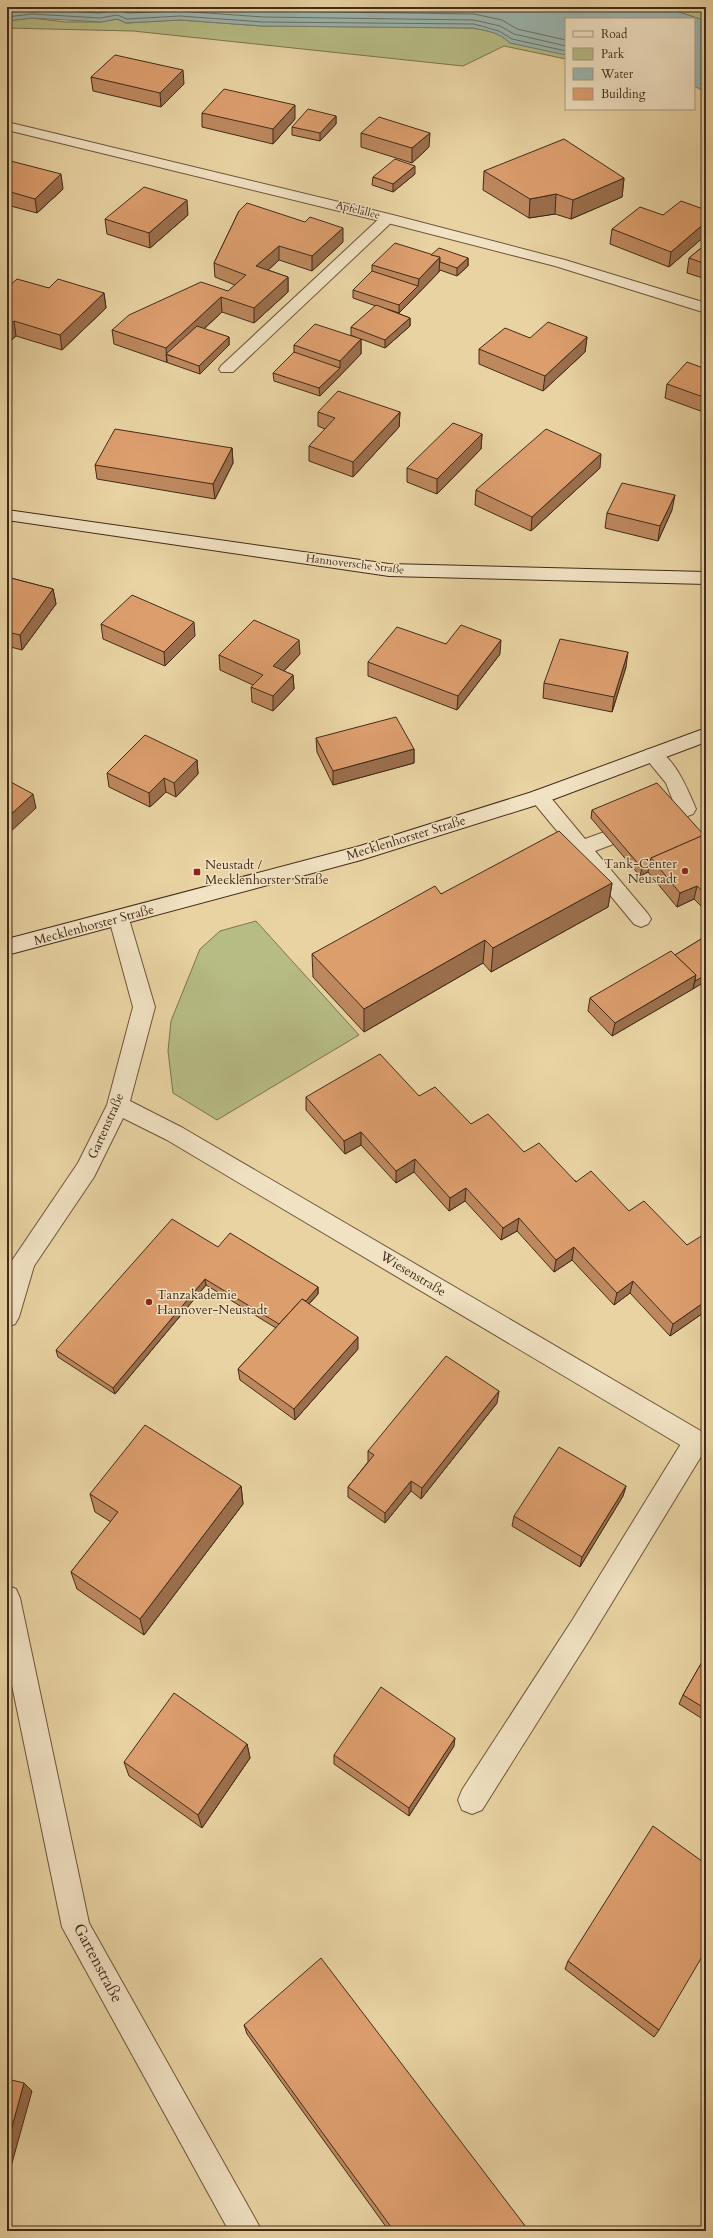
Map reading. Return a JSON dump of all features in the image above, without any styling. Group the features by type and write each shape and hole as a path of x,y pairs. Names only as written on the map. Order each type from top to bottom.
{"street":[{"name":"Apfelallee","path":"7,126 388,218 560,263 706,308"},
{"path":"227,369 388,218"},
{"name":"Hannoversche Straße","path":"7,516 389,570 706,578"},
{"name":"Mecklenhorster Straße","path":"7,948 361,853 539,797 706,735"},
{"path":"582,848 686,809 674,780 653,755"},
{"path":"539,797 641,919"},
{"name":"Gartenstraße","path":"7,1317 23,1262 86,1170 118,1105 144,1007 129,948 119,919"},
{"name":"Wiesenstraße","path":"118,1105 182,1138 703,1439"},
{"path":"472,1800 703,1439"},
{"name":"Gartenstraße","path":"7,1598 76,1927 246,2231"}],"green space":[{"path":"664,7 706,7 706,21"},
{"path":"32,18 65,22 101,22 117,19 126,23 180,20 262,26 473,28 502,36 510,43 565,54 565,59 504,46 463,66 133,31 7,28 7,21"},
{"path":"256,921 359,1035 217,1120 173,1093 168,1051 171,1021 200,949 220,931"}],"water":[{"path":"7,7 664,7 706,21 706,92 695,86 695,18 565,18 565,55 510,43 502,36 473,28 262,26 180,20 126,23 117,19 101,22 32,18 7,21"}],"building":[{"path":"115,55 183,70 160,93 91,77"},
{"path":"224,89 295,105 273,129 202,113"},
{"path":"308,109 336,116 320,133 292,127"},
{"path":"379,117 430,133 412,148 361,133"},
{"path":"564,139 624,178 573,200 556,194 530,199 484,171"},
{"path":"395,159 415,166 393,184 373,177"},
{"path":"7,160 61,174 35,199 7,191"},
{"path":"144,187 187,200 149,233 105,219"},
{"path":"681,201 706,210 706,222 671,252 612,229 640,207 663,215"},
{"path":"247,203 305,222 310,217 343,228 312,256 279,246 256,266 288,277 254,308 221,297 166,348 112,330 129,315 201,282 228,291 246,275 214,263 239,211"},
{"path":"395,243 440,257 419,279 372,265"},
{"path":"706,244 706,264 689,258"},
{"path":"439,248 468,258 457,268 440,262 440,257 431,255"},
{"path":"372,271 418,286 399,305 353,290"},
{"path":"17,279 49,288 58,279 104,293 60,335 14,321 7,327 7,288"},
{"path":"376,305 410,318 385,340 351,327"},
{"path":"548,322 587,337 545,376 479,349 505,328 530,338"},
{"path":"315,324 361,339 340,361 294,345"},
{"path":"197,326 229,337 199,366 166,354"},
{"path":"294,352 340,368 319,388 273,373"},
{"path":"687,362 706,369 706,398 667,384"},
{"path":"338,391 400,412 353,462 309,446 335,418 318,412"},
{"path":"453,423 482,434 437,479 407,468"},
{"path":"115,429 232,448 213,484 95,465"},
{"path":"546,429 601,454 532,517 476,490"},
{"path":"622,483 675,495 660,526 607,513"},
{"path":"7,577 53,589 20,635 7,632"},
{"path":"132,595 194,622 164,652 101,624"},
{"path":"254,620 299,640 273,666 293,675 273,696 251,687 263,675 219,655"},
{"path":"461,625 501,640 458,696 368,662 397,627 446,644"},
{"path":"560,639 628,652 614,697 544,683"},
{"path":"396,717 414,749 333,771 316,738"},
{"path":"145,735 197,760 174,783 164,778 149,793 107,773"},
{"path":"7,780 33,794 7,818"},
{"path":"657,783 704,835 651,858 649,865 642,868 592,810"},
{"path":"559,831 612,883 493,948 485,940 364,1009 312,954 435,886 441,894"},
{"path":"706,834 706,894 697,886 680,893 651,858"},
{"path":"706,936 706,975 695,981 696,975 675,955"},
{"path":"671,951 696,975 615,1023 590,998"},
{"path":"380,1054 419,1096 435,1087 471,1124 488,1114 524,1152 539,1143 576,1182 591,1171 629,1211 644,1201 687,1245 703,1235 706,1238 706,1301 673,1324 633,1281 617,1293 574,1247 556,1260 519,1218 503,1228 466,1188 450,1198 415,1159 396,1171 361,1132 344,1141 306,1097"},
{"name":"Tanzakademie Hannover-Neustadt","path":"172,1219 218,1247 230,1233 318,1287 306,1301 302,1299 279,1324 205,1279 113,1388 56,1350"},
{"path":"302,1299 358,1337 294,1409 238,1369"},
{"path":"446,1356 499,1391 422,1488 411,1481 385,1513 348,1487 374,1455 368,1451"},
{"path":"145,1425 241,1486 140,1619 71,1572 118,1512 90,1494"},
{"path":"559,1447 626,1486 582,1557 514,1516"},
{"path":"706,1655 706,1709 683,1695"},
{"path":"381,1687 455,1738 409,1808 334,1755"},
{"path":"174,1693 247,1744 198,1815 124,1762"},
{"path":"653,1826 706,1864 706,1950 659,2030 568,1961"},
{"path":"321,1958 529,2231 394,2231 244,2025"},
{"path":"7,2079 24,2083 7,2145"}],"place":[{"name":"Tank-Center Neustadt","path":"685,871"},
{"name":"Neustadt / Mecklenhorster Straße","path":"197,872"},
{"name":"Tanzakademie Hannover-Neustadt","path":"149,1302"}]}
